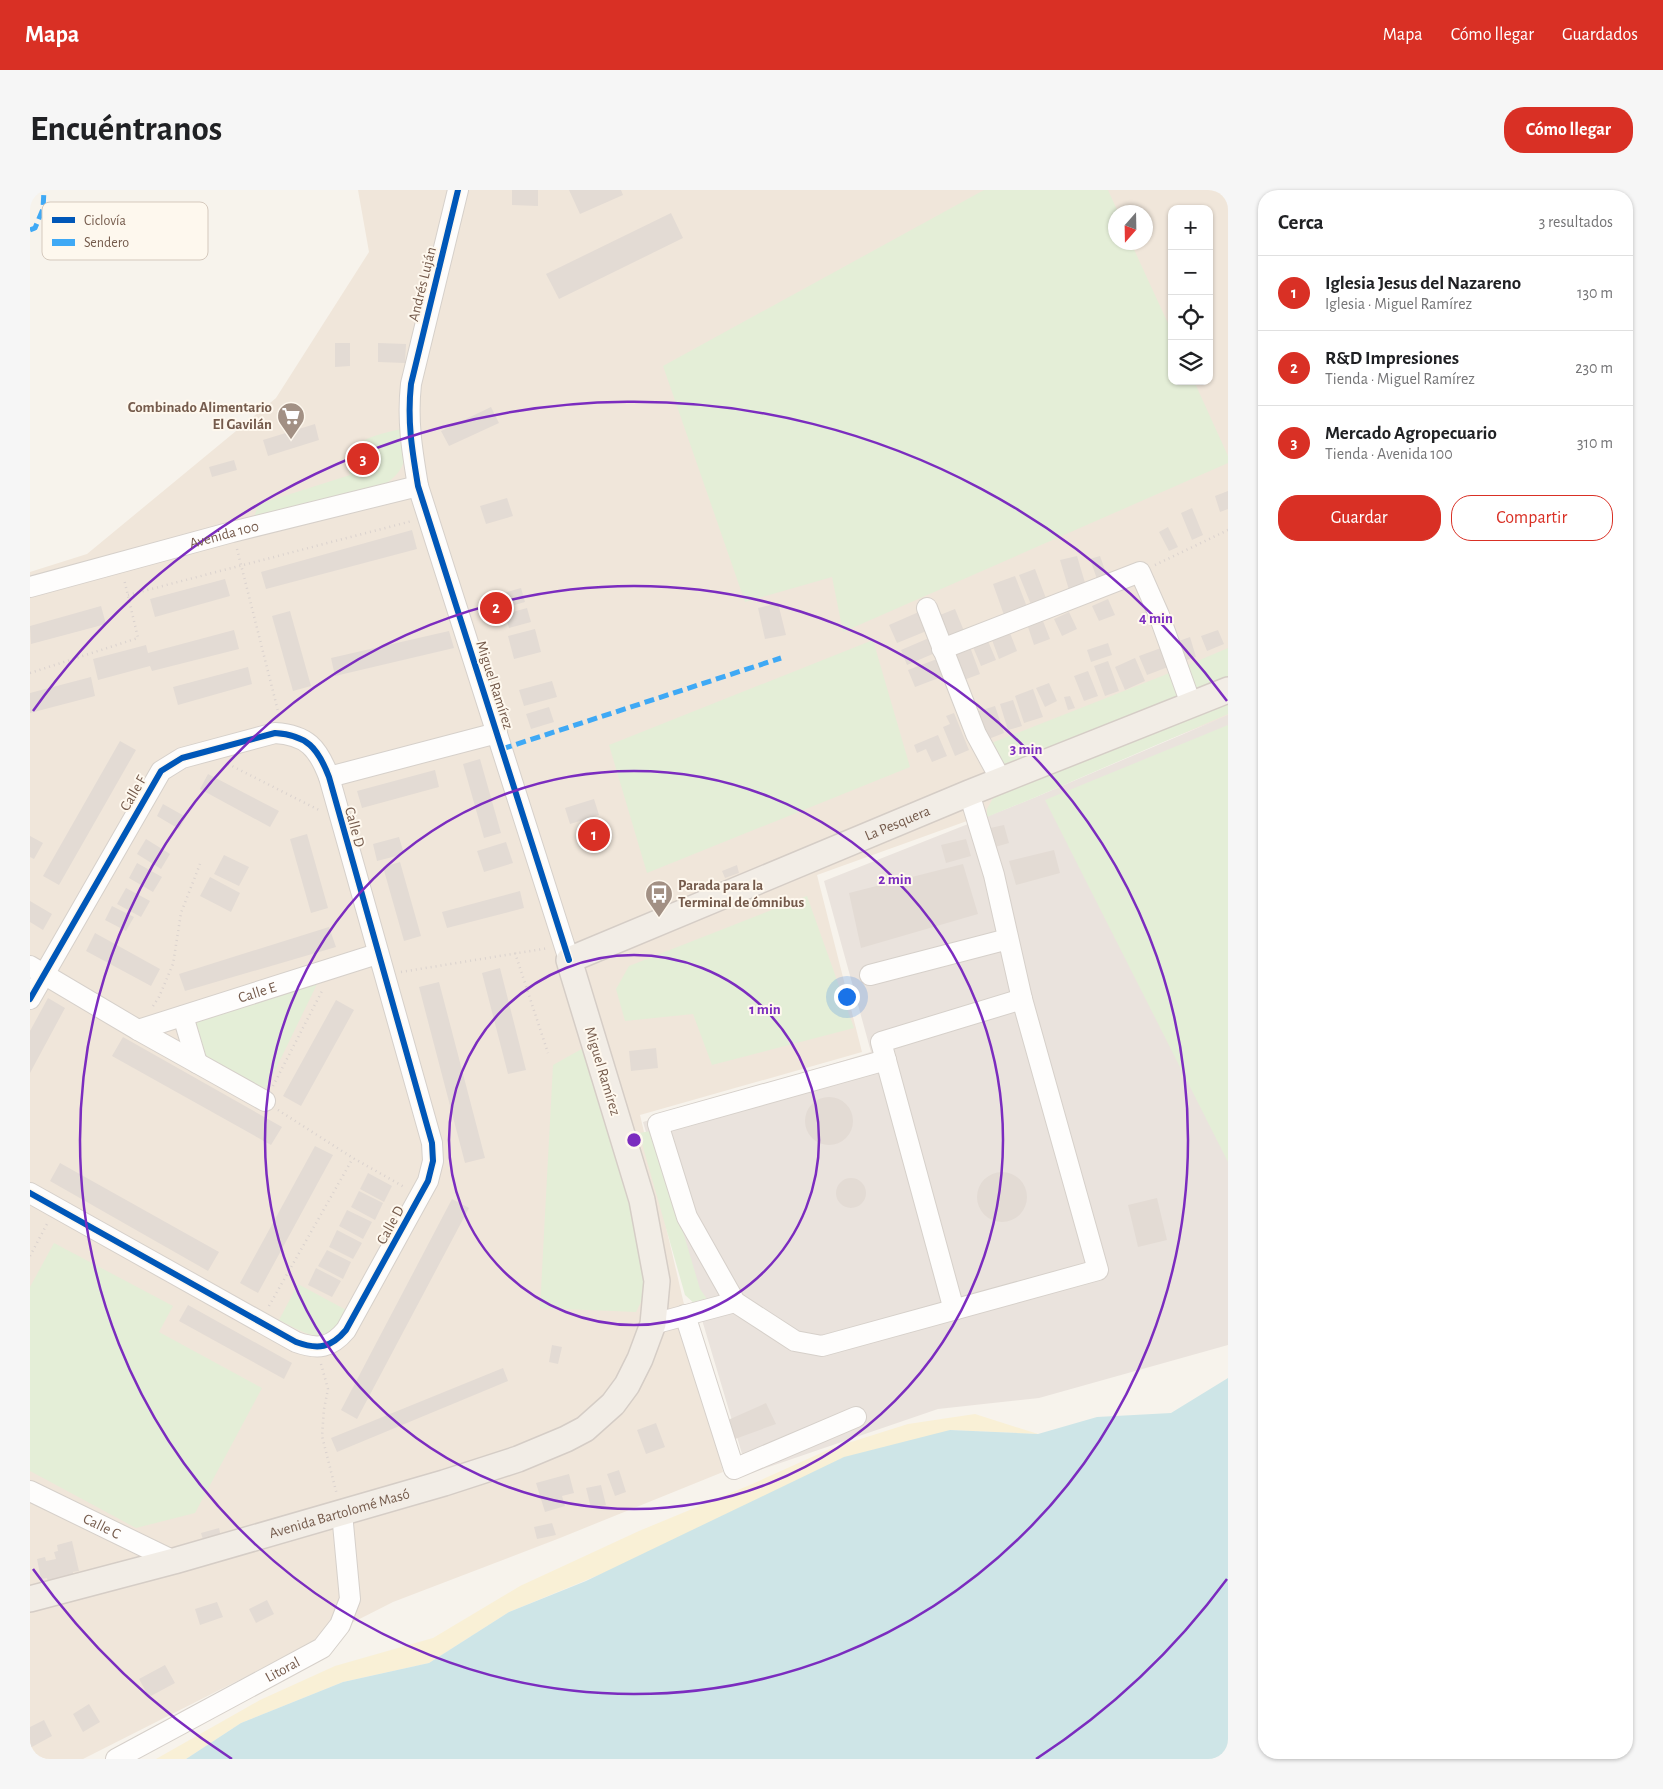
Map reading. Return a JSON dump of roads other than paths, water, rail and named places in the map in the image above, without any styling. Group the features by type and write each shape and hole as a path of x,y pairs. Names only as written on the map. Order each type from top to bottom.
{"main road":[{"name":"La Pesquera","path":"567,953 1228,690"},
{"name":"Miguel Ramírez","path":"567,953 642,1200 657,1281 653,1324 640,1359 626,1385"},
{"name":"Avenida Bartolomé Masó","path":"30,1600 174,1562 444,1483 518,1459 585,1429 613,1404 626,1385"}],"street":[{"name":"Andrés Luján","path":"411,384 458,190"},
{"name":"Miguel Ramírez","path":"411,384 408,409 418,486 567,953"},
{"name":"Avenida 100","path":"30,587 232,532 418,486"},
{"path":"942,649 1140,572 1159,615 1191,704"},
{"path":"928,608 942,649 976,734 1001,780"},
{"name":"Calle F","path":"30,999 37,970 160,771 182,758 275,733 298,737 316,750 329,777"},
{"path":"329,777 497,733"},
{"name":"Calle D","path":"30,1193 296,1342 316,1347 327,1345 338,1340 346,1330 428,1181 433,1161 432,1143 377,954 329,777"},
{"path":"886,1060 658,1124 687,1217 735,1302 796,1341 822,1346 1098,1270 1022,999 994,875 969,793"},
{"path":"870,975 1008,938"},
{"name":"Calle E","path":"138,1030 377,954"},
{"path":"37,970 265,1102"},
{"path":"954,1310 881,1042 1022,999"},
{"path":"183,1016 197,1063"},
{"path":"653,1324 735,1302"},
{"path":"685,1315 734,1469 856,1417"},
{"name":"Calle C","path":"30,1491 174,1562"},
{"name":"Litoral","path":"116,1759 322,1648 340,1625 350,1599 342,1513"}],"water":[{"path":"1228,1378 1228,1759 186,1759 241,1723 343,1682 429,1663 509,1612 586,1581 844,1457 950,1430 1038,1434 1097,1417 1171,1413"}],"place":[{"name":"Combinado Alimentario El Gavilán","path":"291,440"},
{"name":"Mercado Agropecuario","path":"363,459"},
{"name":"R&D Impresiones","path":"496,608"},
{"name":"Iglesia Jesus del Nazareno","path":"594,835"},
{"name":"Parada para la Terminal de ómnibus","path":"659,918"}]}
